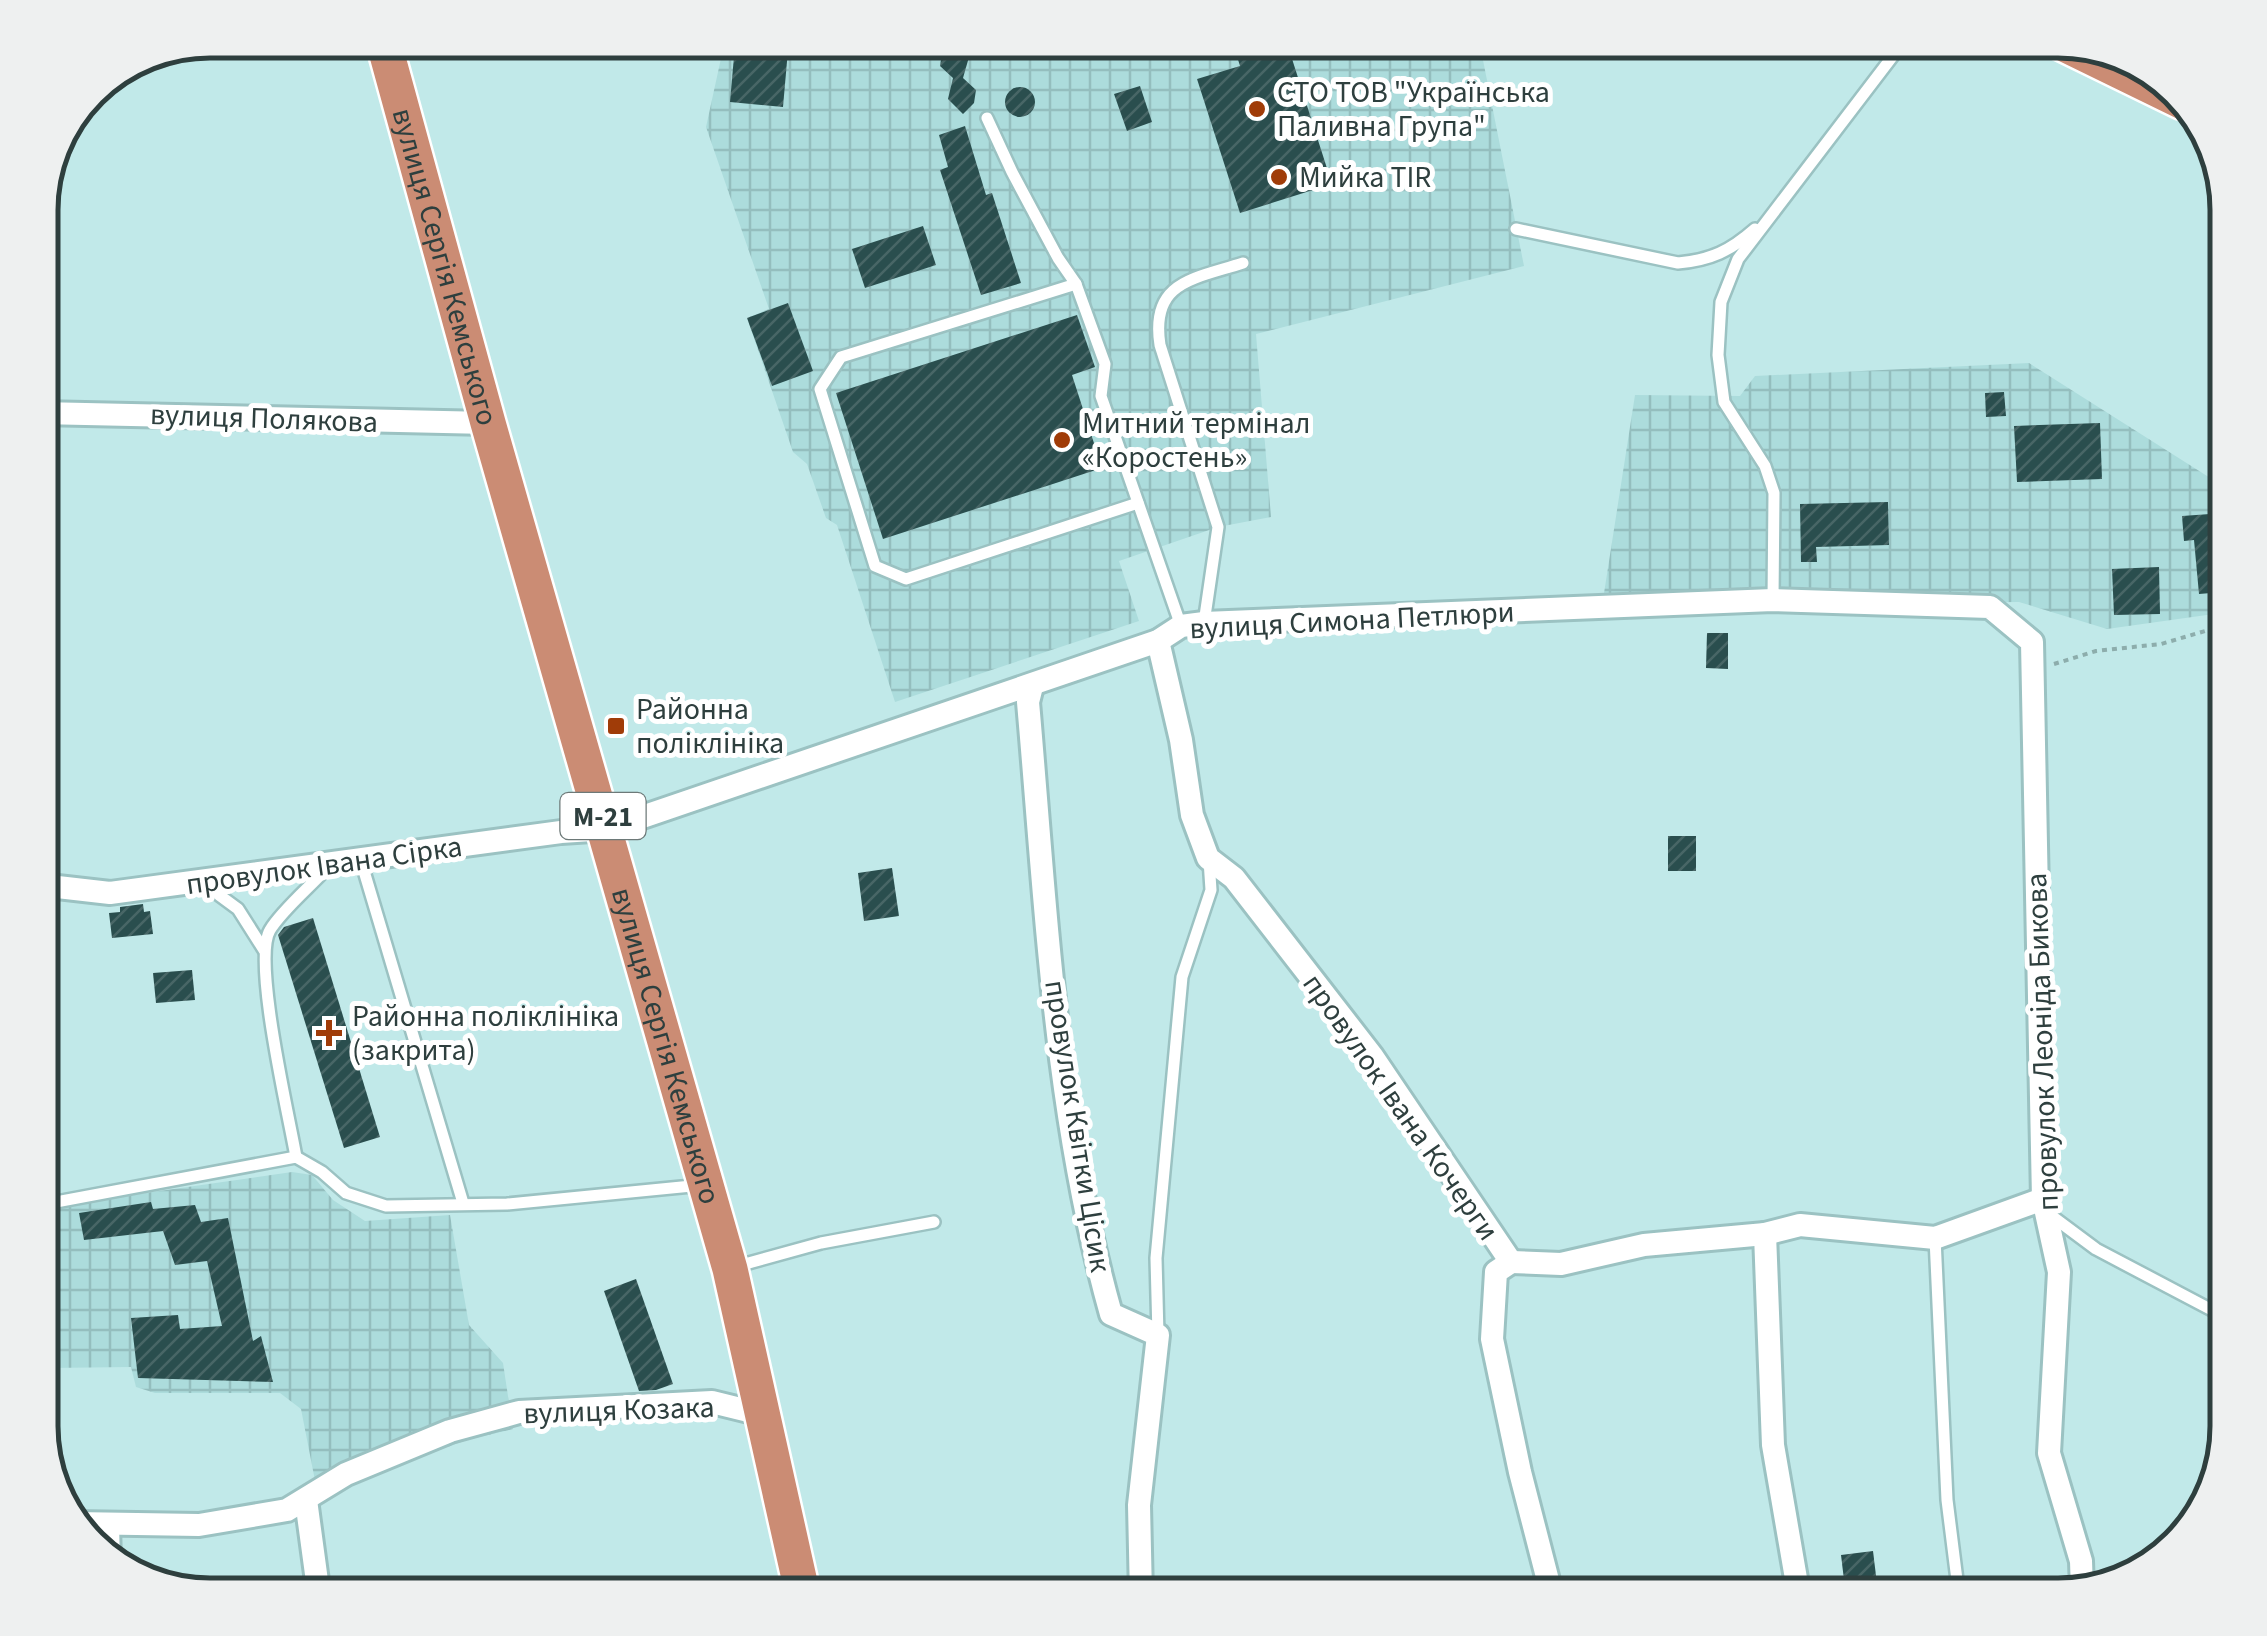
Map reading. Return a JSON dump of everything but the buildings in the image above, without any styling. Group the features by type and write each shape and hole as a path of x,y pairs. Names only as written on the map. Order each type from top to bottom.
{"highway":[{"name":"вулиця Сергія Кемського","path":"388,57 488,423 730,1268 799,1578"}],"street":[{"name":"вулиця Полякова","path":"58,413 488,423"},
{"name":"вулиця Симона Петлюри","path":"606,830 1032,686 1192,625 1773,600 1951,606"},
{"name":"провулок Леоніда Бикова","path":"1951,606 1990,607 2032,642 2044,1206 2059,1272 2049,1453 2081,1576"},
{"name":"провулок Івана Кочерги","path":"1158,641 1181,740 1192,815 1208,858 1234,878 1372,1056 1512,1262 1496,1272 1492,1339 1547,1578"},
{"name":"провулок Квітки Цісик","path":"1032,686 1028,702 1055,1004 1095,1258 1111,1314 1158,1335"},
{"name":"провулок Івана Сірка","path":"58,887 110,893 561,832 606,830"},
{"path":"1512,1262 1561,1264 1644,1245 1764,1234 1800,1226 1935,1238 2044,1206"},
{"path":"1764,1234 1773,1444 1797,1578"},
{"path":"1140,1578 1138,1505 1158,1335"},
{"name":"вулиця Козака","path":"93,1525 199,1525 287,1510 346,1474 450,1431 519,1412 712,1402 765,1415"},
{"path":"306,1500 317,1578"},
{"path":"108,1525 108,1539"}],"lane":[{"path":"1773,600 1774,493 1765,466 1724,402 1718,355 1722,302 1738,258 1891,57"},
{"path":"988,118 1012,172 1076,284 1105,364 1101,396 1138,502 1192,625"},
{"path":"1516,229 1678,264 1706,261 1731,250 1774,214"},
{"path":"1192,625 1218,527 1157,328 1161,305 1176,286 1243,263"},
{"path":"1076,284 841,357 820,389 875,566 906,578 1138,502"},
{"path":"1158,1335 1156,1258 1182,977 1210,890 1208,858"},
{"path":"361,861 462,1203"},
{"path":"296,1158 264,950 270,930 330,864"},
{"path":"216,880 219,895 238,909 264,950"},
{"path":"58,1202 296,1158 322,1172 346,1193 386,1206 506,1204 706,1185"},
{"path":"2044,1206 2096,1249 2210,1309"},
{"path":"730,1268 821,1243 934,1222"},
{"path":"1935,1238 1947,1500 1957,1578"}],"path":[{"path":"2033,671 2096,651 2161,644 2210,630"}],"shaded area":[{"path":"721,57 1482,57 1524,266 1256,334 1271,517 1218,527 1119,561 1139,621 895,702 837,525 826,518 807,464 793,452 747,318 769,309 706,127"},
{"path":"2029,363 2210,478 2210,615 2107,629 2019,602 1602,606 1635,395 1740,396 1755,376"},
{"path":"292,1172 312,1175 333,1200 365,1221 450,1215 469,1325 503,1363 513,1429 467,1440 394,1466 319,1501 301,1409 280,1393 155,1393 136,1387 131,1367 58,1368 58,1205"}],"place":[{"name":"СТО ТОВ \"Українська Паливна Група\"","path":"1257,109"},
{"name":"Мийка TIR","path":"1279,177"},
{"name":"Митний термінал «Коростень»","path":"1062,440"},
{"name":"Районна поліклініка","path":"616,726"},
{"name":"Районна поліклініка (закрита)","path":"329,1033"}]}
